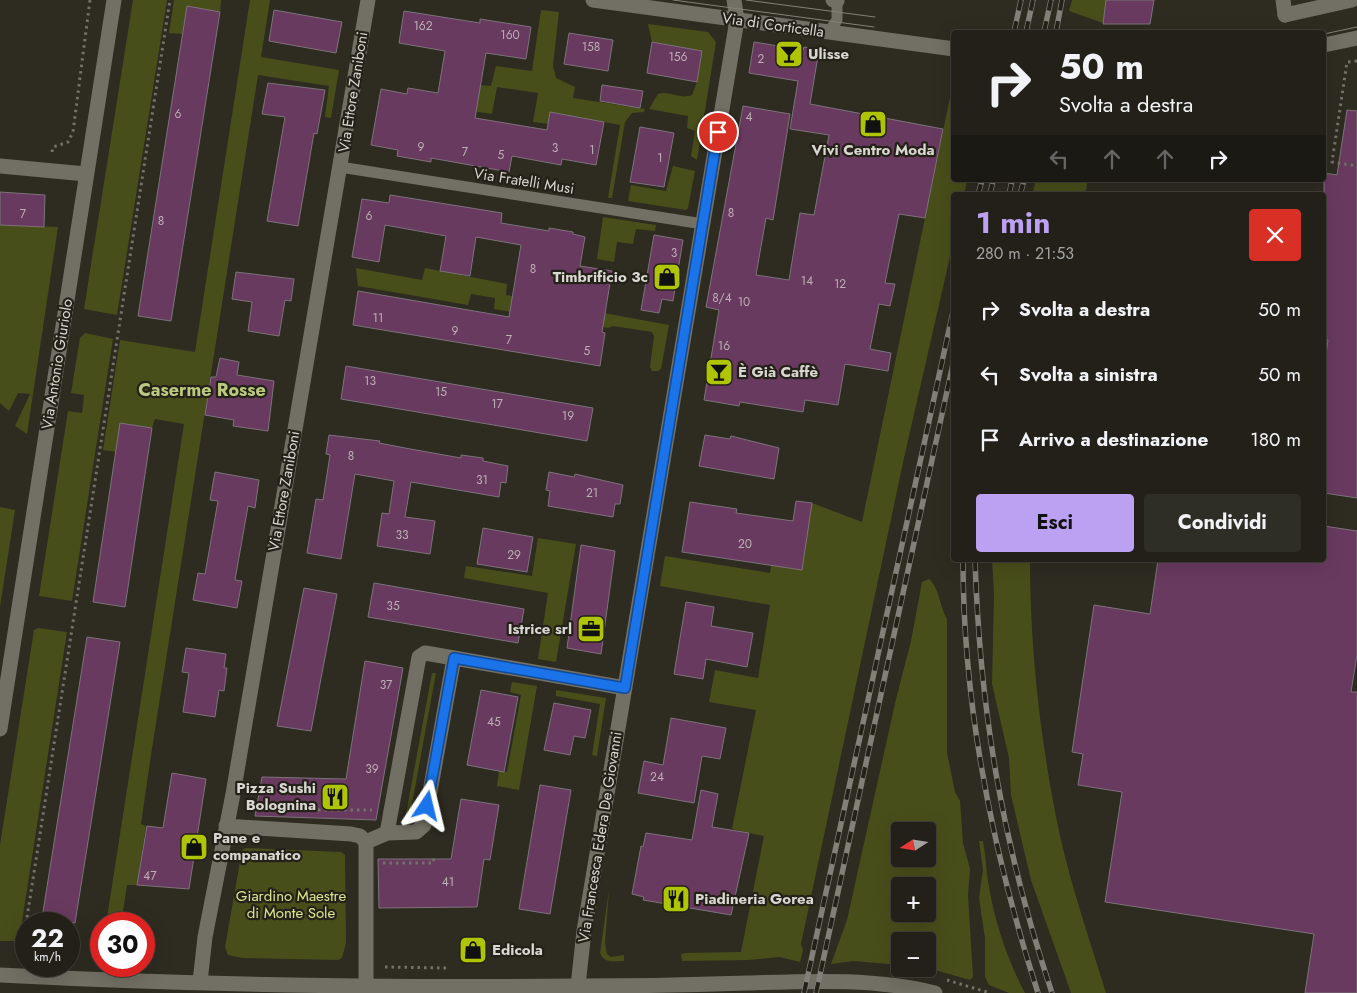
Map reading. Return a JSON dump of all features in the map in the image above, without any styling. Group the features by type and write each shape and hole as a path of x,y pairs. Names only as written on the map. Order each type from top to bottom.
{"street":[{"name":"Via Antonio Giuriolo","path":"0,729 114,0"},
{"name":"Via Ettore Zaniboni","path":"200,982 205,938 226,826 368,0"},
{"name":"Via di Corticella","path":"593,0 951,49"},
{"name":"Via Francesca Edera De Giovanni","path":"578,990 584,931 737,20 734,0"},
{"path":"1284,7 1352,0"},
{"path":"1326,46 1357,38"},
{"path":"4,166 86,174"},
{"path":"387,833 419,657 425,653 625,688"},
{"path":"366,842 387,833 416,832 424,825 454,658"},
{"path":"226,826 350,834 360,836 366,842 366,985"},
{"path":"0,975 200,982 241,988 366,985 578,990 828,982 892,986 935,993"}],"lane":[{"path":"828,33 837,20 837,0"},
{"name":"Via Fratelli Musi","path":"340,167 703,224"}],"path":[{"path":"52,155 53,147 68,142 73,132 90,0"},
{"path":"28,912 170,0"},
{"path":"1357,62 1346,62 1332,162 1357,166"},
{"path":"283,810 371,812 373,802"},
{"path":"378,864 433,863 434,858"}],"green space":[{"path":"133,0 167,0 117,315 84,309"},
{"path":"174,0 221,0 220,12 187,7 182,34 169,33"},
{"path":"250,0 270,0 261,57 339,70 331,118 325,117 329,86 258,75 151,755 141,824 146,826 137,885 127,885 123,912 108,912 184,424 155,419 152,428 121,423 116,452 103,450 120,340 195,352"},
{"path":"1072,0 1106,0 1103,23 1069,11"},
{"path":"541,10 559,12 553,66 556,78 575,87 573,98 645,109 644,112 632,113 625,122 612,198 608,198 620,125 551,112 548,124 533,122 538,93 497,87 492,114 466,110 479,85 491,86 496,66 532,71"},
{"path":"648,24 708,32 716,42 697,160 691,156 695,131 687,128 688,116 649,109 658,94 692,95 697,82 702,51 652,42"},
{"path":"951,92 951,182 967,182 965,192 951,192 951,252 904,458 801,944 803,950 800,962 780,957 748,960 682,961 681,954 685,953 741,952 764,836 732,829 756,710 709,702 715,670 758,678 770,605 660,586 665,556 770,573 771,565 802,570 812,503 862,522"},
{"path":"673,166 695,171 686,210 628,201 631,185 666,191"},
{"path":"1035,182 1088,182 1086,192 1033,192"},
{"path":"603,217 656,225 655,231 636,229 633,244 617,242 614,262 597,259"},
{"path":"0,225 58,227 27,434 15,426 30,394 18,393 9,411 0,403"},
{"path":"356,268 422,280 425,268 507,284 506,295 669,325 661,369 652,371 650,367 654,336 652,332 613,326 608,328 494,309 495,298 471,294 468,305 358,286"},
{"path":"85,333 113,339 72,601 39,596 68,411 82,413 84,395 71,393 80,338"},
{"path":"0,507 15,510 0,607"},
{"path":"538,538 576,544 556,662 538,659 548,593 464,578 466,566 532,576"},
{"path":"992,562 1030,562 1034,664 1047,768 1070,876 1106,993 1071,993 1031,880 1011,795 1009,758 992,684 994,594"},
{"path":"929,579 933,583 947,619 947,753 955,792 960,801 963,843 970,869 968,895 973,977 970,980 936,970 936,932 891,932 891,964 853,961 831,964 847,920 896,699 911,641 922,582"},
{"path":"38,628 67,632 24,912 15,912 15,941 0,941 0,845 34,630"},
{"path":"432,673 436,673 410,815 406,814"},
{"path":"512,682 537,686 519,790 497,786 499,771 507,772 521,695 510,692"},
{"path":"556,690 606,698 597,756 592,755 600,704 556,696"},
{"path":"979,841 983,841 989,887 999,928 1013,968 1025,993 1009,993 989,985 985,977 985,938 979,898 983,870"},
{"name":"Giardino Maestre di Monte Sole","path":"246,848 341,852 345,855 346,943 342,958 338,960 242,958 228,955 225,947 242,850"},
{"path":"609,890 605,942 607,954 611,957 624,955 624,961 604,959 600,953"}],"building":[{"path":"1106,0 1154,0 1150,24 1103,24"},
{"path":"187,6 220,12 171,321 138,316"},
{"path":"274,10 342,22 336,53 269,41"},
{"path":"404,11 480,23 480,19 531,27 526,59 486,53 475,118 547,130 550,112 604,122 596,165 562,159 561,165 512,156 509,172 431,158 431,162 397,156 398,150 371,145 381,89 407,94 408,88 438,93 445,51 399,43"},
{"path":"569,33 613,40 608,71 564,64"},
{"path":"652,42 702,51 697,82 647,73"},
{"path":"754,42 803,50 804,47 819,50 810,104 943,129 925,218 899,214 885,283 895,284 890,306 879,304 870,349 891,353 888,371 845,364 838,405 805,400 803,412 740,402 739,406 704,400 719,310 706,307 743,106 790,114 773,220 766,218 756,275 789,280 800,213 814,215 829,135 790,129 798,81 749,73"},
{"path":"268,83 325,90 317,134 314,133 298,226 267,221 285,117 262,114"},
{"path":"602,85 643,91 640,108 600,101"},
{"path":"1347,110 1357,111 1357,498 1326,493 1326,354 1328,340 1326,340 1326,192 1324,192 1324,182 1326,182 1326,173 1337,175"},
{"path":"640,127 674,133 664,187 630,182"},
{"path":"0,192 45,195 44,227 0,225"},
{"path":"390,195 502,213 501,223 549,231 549,228 573,232 573,234 585,237 580,266 612,271 602,332 605,333 600,366 353,325 358,291 509,317 521,245 476,237 470,276 440,271 446,236 385,225 379,262 352,257 362,199 389,203"},
{"path":"654,235 683,240 673,301 662,299 659,313 641,310"},
{"path":"236,272 294,279 291,301 285,300 279,336 248,331 252,302 232,299"},
{"path":"220,358 239,362 237,375 274,381 268,431 233,426 234,420 205,415 211,377 216,377"},
{"path":"346,366 593,408 587,441 341,399"},
{"path":"120,423 152,428 125,607 93,602"},
{"path":"329,435 380,441 379,443 461,458 461,455 483,458 483,461 508,466 506,483 501,482 499,497 411,482 405,517 435,521 430,554 377,546 382,513 389,514 394,481 355,474 341,559 307,553 316,499 323,500 330,455 326,454"},
{"path":"705,435 730,439 731,436 779,448 774,479 699,466"},
{"path":"215,472 259,480 255,508 248,506 235,580 242,581 237,608 193,600 198,573 205,574 218,501 210,500"},
{"path":"549,472 574,477 575,474 623,485 620,504 615,504 613,517 548,506 550,491 546,490"},
{"path":"796,501 812,503 802,570 682,552 690,502 737,509 736,513 793,521"},
{"path":"1326,526 1357,531 1357,655 1351,692 1357,692 1357,993 1305,993 1314,934 1105,902 1122,792 1078,785 1083,754 1072,752 1094,605 1150,614 1158,562 1326,562"},
{"path":"483,528 533,537 527,572 477,564"},
{"path":"581,545 615,551 601,654 567,648"},
{"path":"374,583 524,609 518,643 368,617"},
{"path":"304,588 337,594 311,731 277,726"},
{"path":"686,602 714,607 711,626 753,633 747,667 706,659 703,679 674,674"},
{"path":"87,637 120,642 77,912 43,912"},
{"path":"186,648 226,654 224,668 227,668 224,691 219,690 215,717 183,712 189,673 182,672"},
{"path":"365,661 403,668 376,820 255,816 262,777 346,779"},
{"path":"481,690 518,697 504,772 467,765"},
{"path":"554,703 591,710 585,738 574,736 570,755 544,750"},
{"path":"671,718 726,728 720,759 702,756 694,803 638,793 644,761 663,765"},
{"path":"172,773 206,779 189,889 137,885 147,826 163,828"},
{"path":"540,785 571,790 550,914 519,909"},
{"path":"701,790 718,794 712,827 749,833 731,915 643,900 644,897 632,894 641,846 643,847 646,833 692,840"},
{"path":"461,799 499,805 490,860 484,859 477,907 379,908 378,859 451,859"}],"tram line":[{"path":"673,0 874,27"},
{"path":"746,0 875,17"},
{"path":"1326,34 1357,27"}],"railway":[{"path":"1014,30 1021,0"},
{"path":"1026,30 1033,0"},
{"path":"1044,30 1051,0"},
{"path":"1056,30 1062,0"},
{"path":"979,192 981,182"},
{"path":"991,192 993,182"},
{"path":"1010,192 1012,182"},
{"path":"1021,192 1023,182"},
{"path":"804,993 951,321"},
{"path":"816,993 951,373"},
{"path":"963,562 968,670 984,780 994,834 1007,887 1038,993"},
{"path":"975,562 982,672 997,779 1020,885 1052,993"}],"place":[{"name":"Ulisse","path":"789,54"},
{"name":"Vivi Centro Moda","path":"873,124"},
{"name":"Timbrificio 3c","path":"667,277"},
{"name":"È Già Caffè","path":"719,372"},
{"name":"Istrice srl","path":"591,629"},
{"name":"Pizza Sushi Bolognina","path":"335,797"},
{"name":"Pane e companatico","path":"194,847"},
{"name":"Piadineria Gorea","path":"676,899"},
{"name":"Edicola","path":"473,950"}],"district":[{"name":"Caserme Rosse","path":"202,390"}],"route":[{"path":"427,806 454,658 625,688 718,132"}]}
